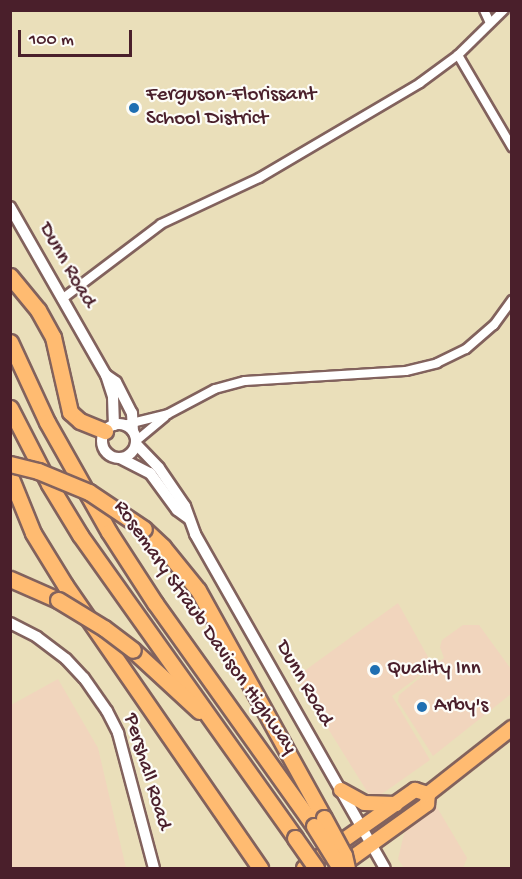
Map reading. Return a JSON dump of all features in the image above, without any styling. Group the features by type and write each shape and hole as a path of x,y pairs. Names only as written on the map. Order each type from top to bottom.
{"highway":[{"path":"10,276 38,310 53,337 70,412 80,422 126,431"},
{"name":"Rosemary Straub Davison Highway","path":"10,342 47,422 109,532 155,603 319,822 339,868"},
{"path":"10,408 49,484 80,535 316,868"},
{"path":"10,464 47,474 89,492 144,529 163,547 198,590 319,822 344,855 347,868"},
{"path":"10,476 33,533 65,585 254,864"},
{"path":"10,579 58,600 104,628 133,650 221,732"}],"main road":[{"path":"339,868 427,804 428,794 512,728"},
{"path":"341,790 369,804 396,804"},
{"path":"304,868 415,790 428,794"}],"street":[{"path":"484,10 490,23"},
{"path":"62,298 162,224 291,160 420,83 458,55 504,10"},
{"path":"458,55 512,147"},
{"name":"Dunn Road","path":"10,207 106,375 126,431 159,468 185,506 188,518 385,868"},
{"path":"126,431 130,455 120,458 106,452 102,442 126,431 168,414 215,389 245,381 406,371 437,363 466,349 494,326 512,300"},
{"name":"Dunn Road","path":"106,375 116,382 132,413 126,431"},
{"path":"126,431 168,414"},
{"name":"Dunn Road","path":"120,458 150,473 177,510 188,518"},
{"name":"Pershall Road","path":"10,623 37,637 66,659 84,678 107,711 118,733 154,868"}],"shaded area":[{"path":"398,603 433,666 392,696 430,760 379,796 368,793 296,677"},
{"path":"463,625 479,625 511,669 511,694 433,756 398,701 399,695 444,658 440,647 442,640"},
{"path":"58,679 98,748 126,868 11,868 11,705"},
{"path":"435,804 467,858 463,868 404,868 398,859 404,834 413,822"}],"place":[{"name":"Ferguson-Florissant School District","path":"134,108"},
{"name":"Quality Inn","path":"375,670"},
{"name":"Arby's","path":"422,707"}]}
